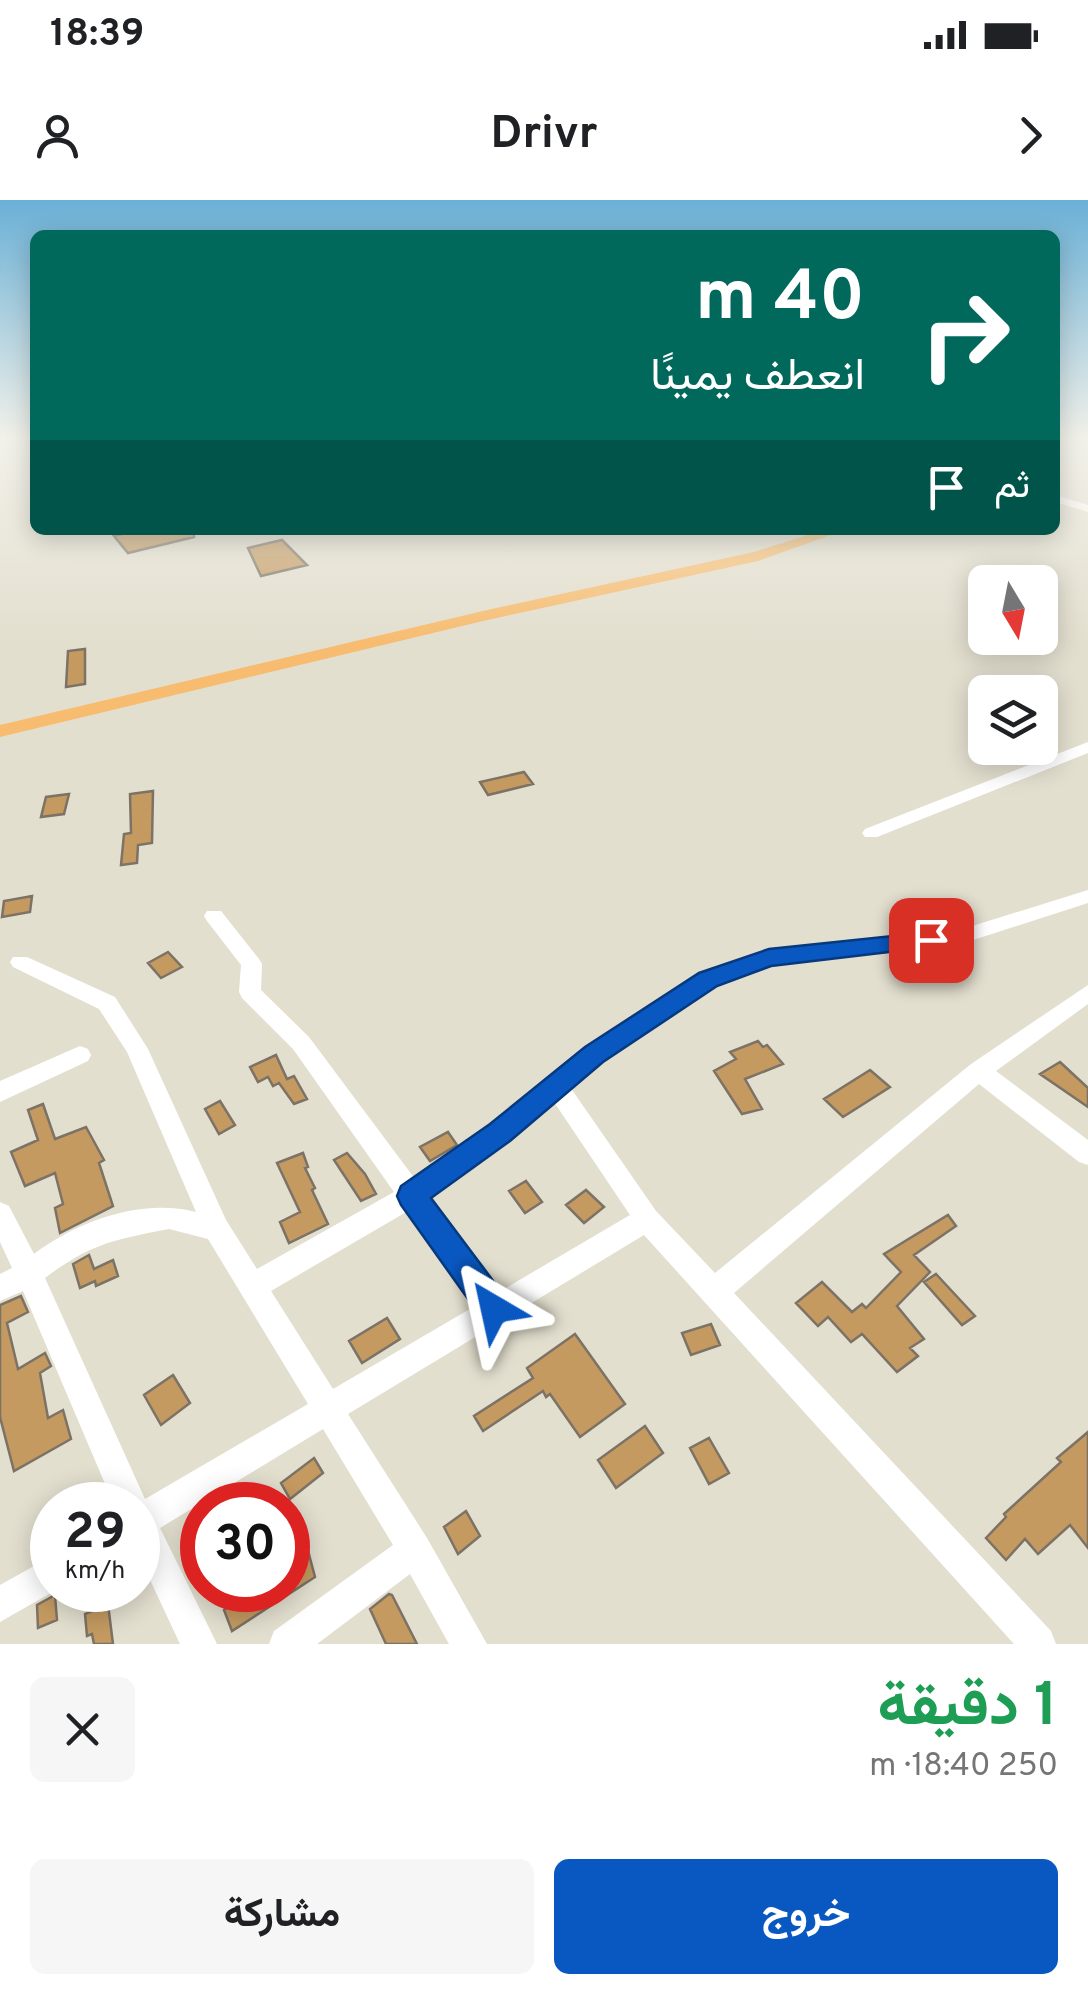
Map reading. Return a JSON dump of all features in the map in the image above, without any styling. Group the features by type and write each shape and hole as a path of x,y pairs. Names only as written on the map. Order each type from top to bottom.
{"main road":[{"path":"0,732 483,616 758,556 823,535"}],"street":[{"path":"871,833 1080,761 1088,747"},
{"path":"252,1287 412,1196 500,1132 555,1084 708,980 769,958 967,935 1088,896"},
{"path":"214,916 252,964 250,992 301,1043 494,1309"},
{"path":"20,962 107,1003 137,1049 217,1229 469,1644"},
{"path":"714,1292 979,1071 1088,993"},
{"path":"0,1092 80,1056"},
{"path":"979,1071 1088,1154"},
{"path":"555,1084 646,1218 1038,1644"},
{"path":"0,1214 121,1482"},
{"path":"0,1288 29,1274 69,1244 111,1228 169,1217 217,1229"},
{"path":"160,1508 646,1218"},
{"path":"286,1644 415,1550"},
{"path":"160,1565 199,1644"},
{"path":"0,1604 30,1586"}],"building":[{"path":"194,535 194,537 128,553 114,536"},
{"path":"282,540 307,565 261,576 248,548"},
{"path":"85,649 85,684 66,687 68,651"},
{"path":"524,772 533,784 488,795 480,782"},
{"path":"153,791 152,843 138,845 137,863 121,865 124,834 131,833 130,794"},
{"path":"69,794 64,814 41,817 46,797"},
{"path":"32,896 30,912 2,917 4,901"},
{"path":"168,952 182,967 161,978 148,963"},
{"path":"758,1041 763,1047 767,1045 783,1064 745,1079 762,1109 742,1114 714,1071 736,1059 730,1052"},
{"path":"276,1055 287,1079 294,1076 307,1099 294,1104 279,1083 273,1086 268,1077 258,1082 250,1067"},
{"path":"1060,1062 1088,1088 1088,1107 1040,1074"},
{"path":"870,1070 890,1087 843,1117 824,1099"},
{"path":"220,1101 235,1125 219,1134 205,1109"},
{"path":"43,1104 55,1139 86,1127 104,1160 99,1163 113,1206 60,1233 55,1208 63,1204 55,1173 25,1186 11,1152 38,1140 28,1110"},
{"path":"448,1132 457,1145 430,1161 420,1147"},
{"path":"303,1153 315,1188 312,1190 328,1224 289,1243 280,1222 300,1212 277,1163"},
{"path":"347,1153 376,1194 361,1201 334,1160"},
{"path":"526,1181 542,1202 525,1213 509,1191"},
{"path":"586,1190 604,1207 584,1223 566,1205"},
{"path":"948,1215 956,1226 914,1255 930,1272 897,1306 924,1339 910,1348 918,1356 897,1372 862,1334 851,1342 828,1317 818,1326 796,1303 822,1282 852,1312 862,1304 866,1308 901,1272 884,1254"},
{"path":"89,1255 94,1269 113,1260 118,1276 80,1288 73,1264"},
{"path":"936,1274 975,1316 962,1325 924,1282"},
{"path":"21,1296 28,1312 7,1323 18,1369 45,1353 51,1366 40,1373 48,1418 63,1410 71,1439 14,1471 0,1417 0,1305"},
{"path":"387,1318 400,1339 362,1363 349,1341"},
{"path":"711,1324 720,1345 691,1355 682,1333"},
{"path":"575,1334 625,1404 580,1437 550,1394 546,1397 543,1391 483,1431 474,1416 533,1378 527,1368"},
{"path":"173,1375 190,1403 161,1425 144,1395"},
{"path":"645,1426 663,1453 616,1488 598,1460"},
{"path":"1088,1432 1088,1548 1070,1525 1038,1554 1025,1539 1006,1560 986,1538 1006,1517 1004,1514 1061,1462 1057,1458"},
{"path":"709,1438 729,1473 709,1484 690,1448"},
{"path":"314,1458 323,1473 310,1483 282,1482"},
{"path":"466,1511 480,1536 458,1554 444,1527"},
{"path":"389,1594 417,1644 386,1644 370,1609"},
{"path":"37,1612 56,1612 57,1620 38,1628"},
{"path":"109,1612 113,1644 94,1644 92,1634 87,1636 85,1614"},
{"path":"225,1612 261,1612 232,1631"}],"route":[{"path":"494,1309 412,1196 500,1132 594,1054 708,980 769,958 931,940"}]}
